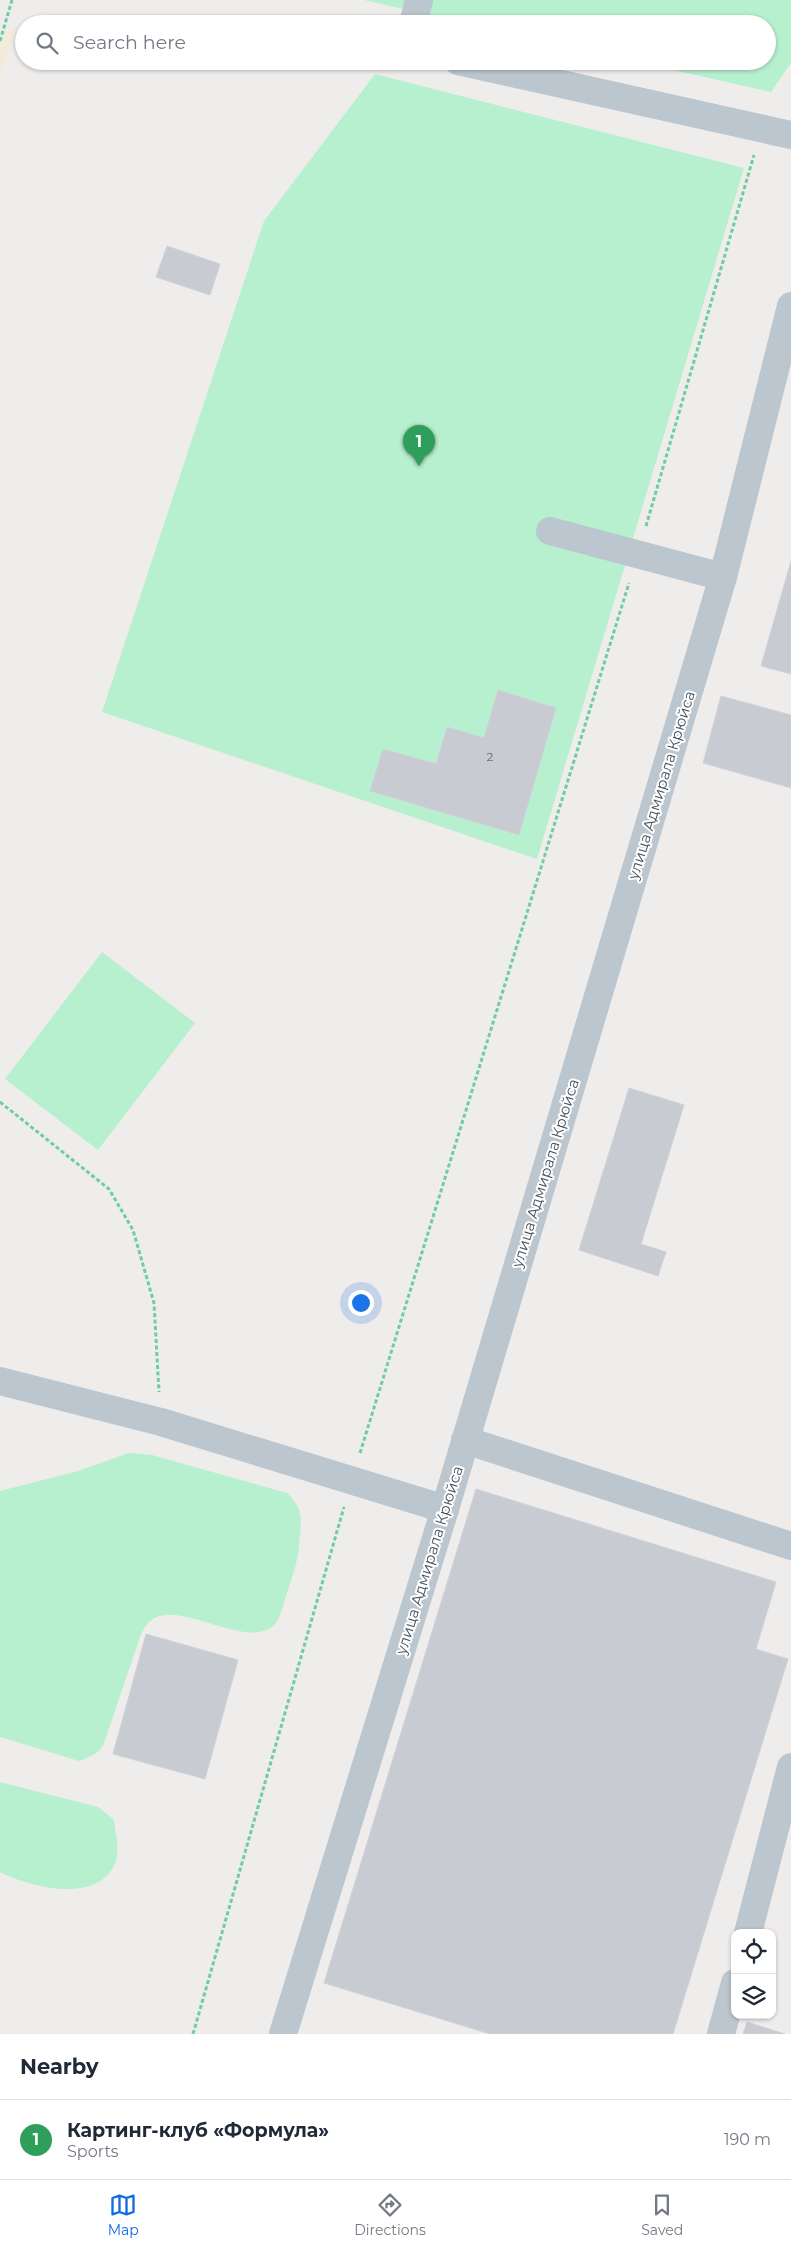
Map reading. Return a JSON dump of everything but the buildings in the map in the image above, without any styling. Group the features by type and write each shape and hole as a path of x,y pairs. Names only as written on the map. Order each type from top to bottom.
{"street":[{"path":"415,15 419,0"},
{"path":"499,70 791,135"},
{"name":"улица Адмирала Крюйса","path":"282,2034 466,1440 723,577 791,306"},
{"path":"550,531 723,577"},
{"path":"0,1381 161,1422 445,1509"},
{"path":"466,1440 791,1546"},
{"path":"749,1929 791,1767"},
{"path":"722,2034 731,1999"}],"path":[{"path":"0,41 12,0"},
{"path":"193,2034 352,1480 638,555 761,128"},
{"path":"0,1102 109,1189 133,1230 154,1303 161,1422"}],"green space":[{"path":"364,0 791,0 791,63 771,92 674,70 776,70 776,15 430,15"},
{"path":"375,74 744,168 537,859 102,712 264,221"},
{"path":"102,952 195,1023 98,1150 5,1079"},
{"path":"129,1453 152,1455 287,1493 297,1505 299,1511 298,1551 281,1612 278,1620 272,1627 260,1632 245,1632 195,1619 165,1615 148,1623 139,1640 103,1746 93,1755 79,1761 0,1737 0,1491 78,1471"},
{"path":"0,1782 98,1807 114,1820 117,1856 108,1875 96,1884 81,1888 64,1889 29,1883 0,1872"}],"sand":[{"path":"15,29 15,34 0,77 0,33"}],"place":[{"name":"Картинг-клуб «Формула»","path":"419,466"}]}
